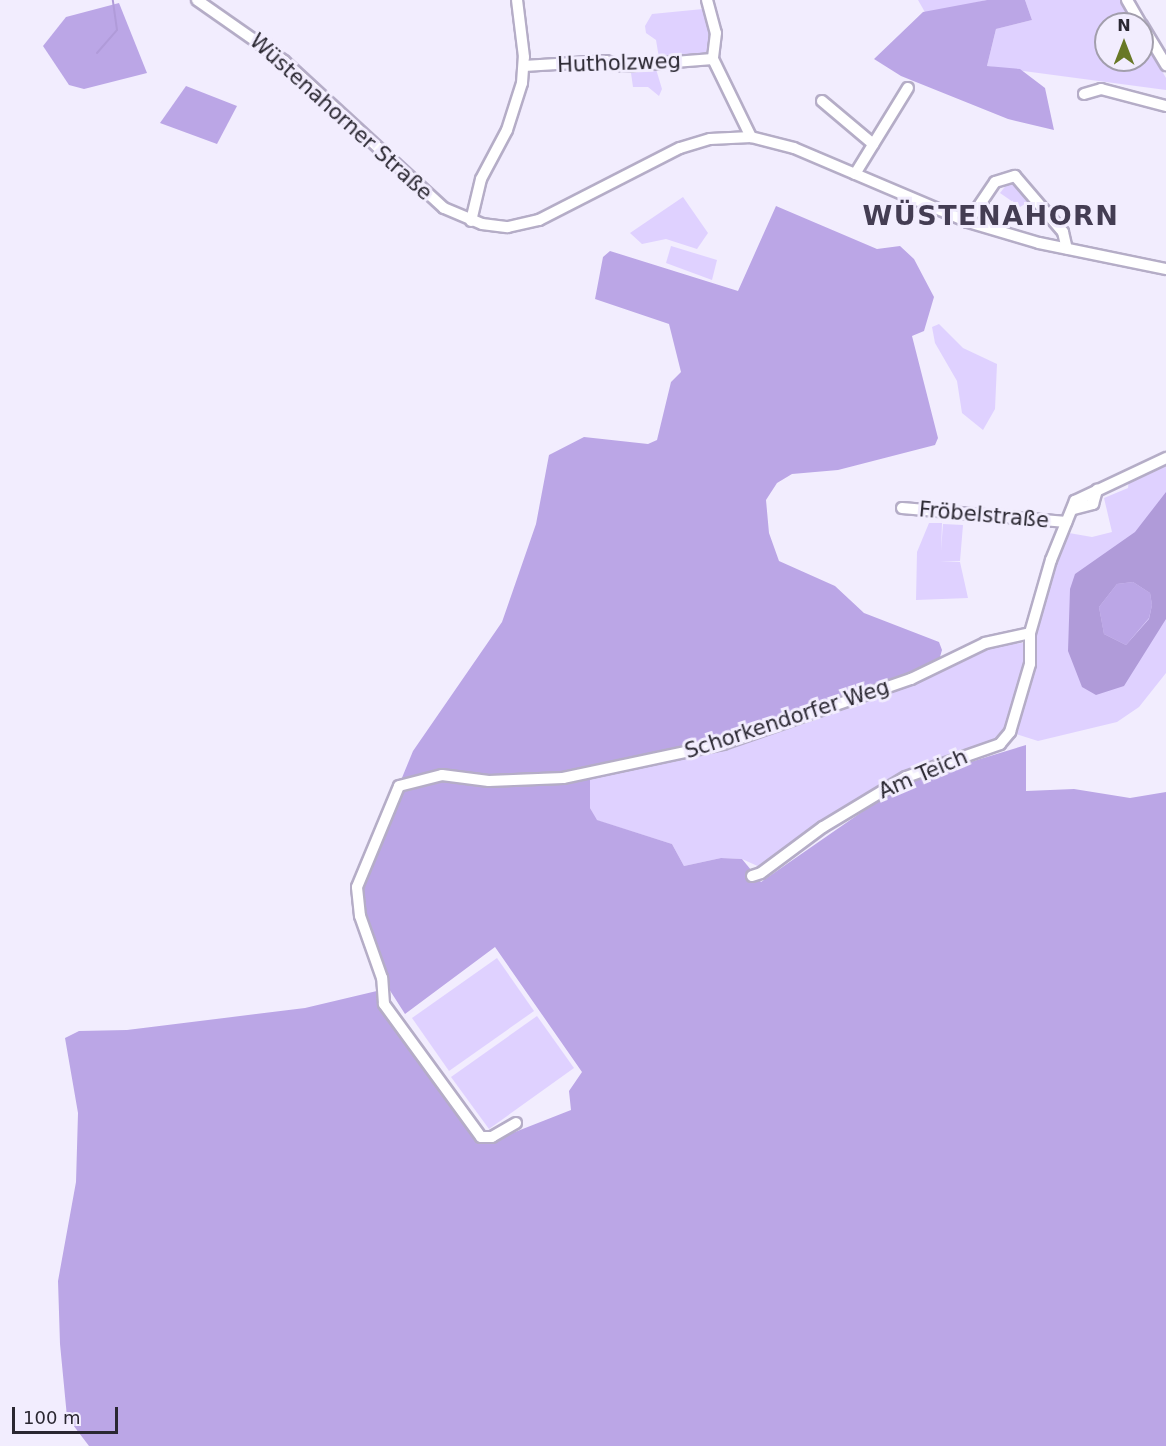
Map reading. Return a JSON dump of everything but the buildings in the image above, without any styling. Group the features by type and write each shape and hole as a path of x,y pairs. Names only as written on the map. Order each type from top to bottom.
{"street":[{"name":"Wüstenahorner Straße","path":"197,0 284,61 419,188 444,208 471,221 489,226 539,220 680,148 710,139 751,137"},
{"path":"471,221 481,179 512,117 524,66 517,0"},
{"path":"707,0 716,33 713,59 751,137 794,148 968,222 1067,249 1166,269"},
{"path":"1154,45 1166,65"},
{"name":"Hutholzweg","path":"524,66 606,61 623,66 713,59"},
{"path":"855,174 908,88"},
{"path":"1084,94 1101,89 1166,106"},
{"path":"822,101 873,144"},
{"path":"968,222 995,182 1015,176 1063,232 1067,249"},
{"name":"Am Teich","path":"752,876 906,777 1000,744 1010,732 1030,663 1030,633 1066,522 1079,496 1098,490 1166,458"},
{"name":"Fröbelstraße","path":"902,508 1066,522"},
{"name":"Schorkendorfer Weg","path":"516,1123 492,1137 481,1137 384,1004 382,978 360,916 357,887 399,786 442,775 489,781 563,778 723,744 912,679 985,643 1030,633"}],"shaded area":[{"path":"918,0 987,0 926,14"},
{"path":"987,0 1025,0 1032,20 996,29 987,66 1020,69 1045,88 1054,130 1008,119 901,76 874,59 923,12"},
{"path":"1025,0 1122,0 1128,12 1094,12 1094,72 1154,72 1154,57 1166,78 1166,90 987,66 996,29 1032,20"},
{"path":"119,3 147,73 84,89 69,85 43,46 66,17"},
{"path":"703,9 711,40 705,54 659,58 656,40 646,33 645,26 652,14"},
{"path":"656,69 662,89 659,96 648,87 633,87 631,73"},
{"path":"186,86 237,106 217,144 160,123"},
{"path":"1010,180 1017,180 1033,199 1020,207 1000,193"},
{"path":"683,197 708,233 697,249 666,239 642,244 630,233"},
{"path":"776,206 877,249 900,246 914,259 934,297 924,331 912,336 938,438 935,445 838,470 792,474 777,483 766,500 769,533 779,561 835,586 864,613 939,642 942,650 938,664 785,724 590,773 590,808 597,820 672,844 684,866 721,858 742,859 761,882 905,782 1026,745 1026,791 1074,789 1130,798 1166,792 1166,1446 89,1446 67,1417 60,1344 58,1281 76,1182 78,1113 65,1038 79,1031 127,1030 305,1008 381,990 384,1004 481,1137 495,1140 571,1110 569,1091 582,1072 495,947 405,1014 382,978 357,887 413,751 502,622 536,524 549,455 584,437 648,444 657,440 671,382 681,372 669,324 595,299 603,257 610,251 738,291"},
{"path":"671,246 717,260 712,280 666,263"},
{"path":"939,324 963,348 997,364 995,409 983,430 962,413 957,381 935,343 932,327"},
{"path":"1166,458 1166,673 1139,707 1117,722 1038,741 1010,732 1030,664 1030,633 1058,538 1069,533 1092,537 1112,532 1104,498 1128,488 1129,477"},
{"path":"1166,492 1166,619 1124,686 1096,695 1082,687 1068,651 1070,589 1075,574 1135,532","holes":["1133,582 1150,593 1152,605 1149,619 1126,645 1104,634 1099,607 1117,584"]},
{"path":"929,523 942,523 941,551 943,524 963,525 960,561 940,561 960,562 968,598 916,600 917,552"},
{"path":"1133,582 1150,593 1152,605 1149,618 1126,645 1104,634 1099,607 1117,584"},
{"path":"1023,643 1025,665 1008,727 998,742 949,758 762,868 742,859 721,858 684,866 672,844 596,820 590,808 590,774 993,645"},
{"path":"497,958 534,1011 449,1071 412,1018"},
{"path":"537,1016 574,1068 489,1129 451,1077"}],"waterway":[{"path":"97,53 117,30 113,0"}],"district":[{"name":"WÜSTENAHORN","path":"991,216"}]}
